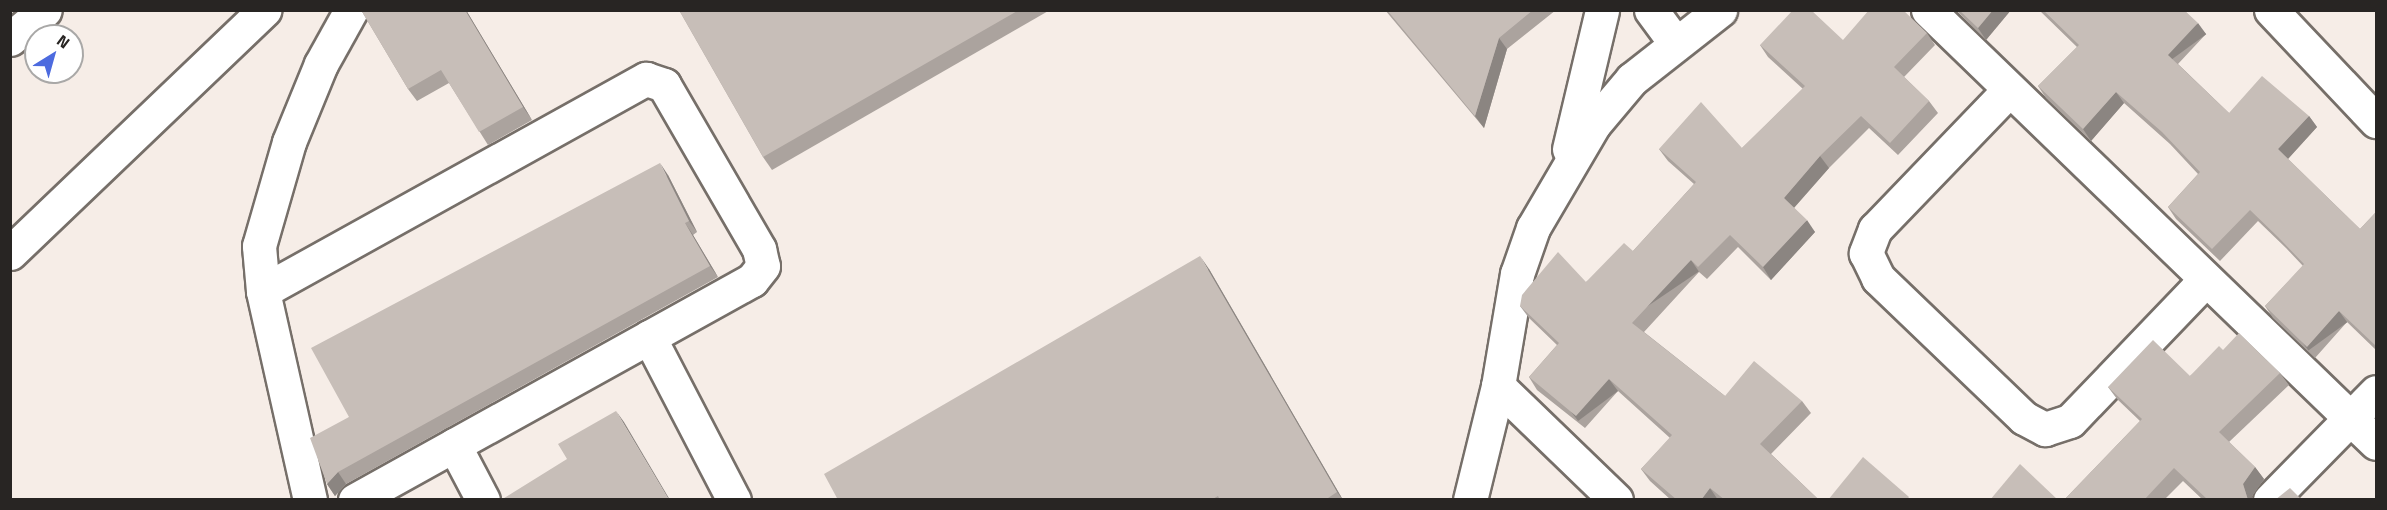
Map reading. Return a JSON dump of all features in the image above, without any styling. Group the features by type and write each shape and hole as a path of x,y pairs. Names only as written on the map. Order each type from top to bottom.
{"street":[{"path":"10,39 45,10"},
{"path":"10,253 264,10"},
{"path":"1562,176 1602,10"},
{"path":"1651,10 1676,44"},
{"path":"1470,500 1498,386 1517,274 1533,228 1594,124 1632,79 1720,10"},
{"path":"1928,10 2008,91 2376,443"},
{"path":"2271,10 2376,121"},
{"path":"310,500 263,291 259,246 262,225 289,142 339,17"},
{"path":"263,291 638,82 656,80 669,92 763,258 759,274 752,280 355,500"},
{"path":"2008,91 1875,229 1868,241 1870,267 1904,303 2024,418 2045,429 2070,421 2205,280"},
{"path":"649,337 734,500"},
{"path":"1498,386 1616,500"},
{"path":"2270,500 2376,392"},
{"path":"454,445 483,500"}],"building":[{"path":"361,10 465,10 523,107 479,132 441,70 408,89"},
{"path":"679,10 1019,10 763,157"},
{"path":"1387,10 1533,10 1499,38 1475,116"},
{"path":"1793,10 1811,10 1843,40 1869,10 1903,10 1927,33 1894,67 1929,101 1890,143 1861,116 1820,156 1784,198 1807,220 1763,267 1730,235 1698,267 1691,260 1632,323 1725,396 1754,361 1802,401 1760,444 1819,500 1725,500 1710,488 1701,500 1677,500 1641,469 1672,435 1609,379 1576,416 1529,377 1559,343 1520,306 1522,295 1558,252 1586,282 1624,243 1633,251 1696,182 1659,149 1701,102 1742,148 1805,86 1760,45"},
{"path":"1959,10 1993,10 1978,28"},
{"path":"2043,10 2184,10 2198,23 2168,55 2229,113 2262,76 2309,116 2278,149 2360,229 2376,212 2376,346 2339,311 2307,347 2265,306 2304,264 2278,237 2250,210 2212,249 2168,207 2200,172 2162,132 2116,92 2083,129 2038,86 2079,45"},
{"path":"660,163 689,221 685,223 710,266 338,472 327,484 310,438 349,417 311,348"},
{"path":"1200,256 1337,492 1325,500 1220,500 1218,496 1211,500 838,500 824,474"},
{"path":"2239,333 2280,373 2219,432 2255,467 2243,484 2248,500 2208,500 2174,468 2144,500 2064,500 2142,419 2108,387 2153,340 2190,376 2219,346 2223,350"},
{"path":"616,411 669,500 501,500 567,459 558,444"},
{"path":"1863,457 1909,497 1907,500 1828,500"},
{"path":"2020,464 2058,500 1990,500"},
{"path":"2290,488 2302,500 2275,500"}]}
